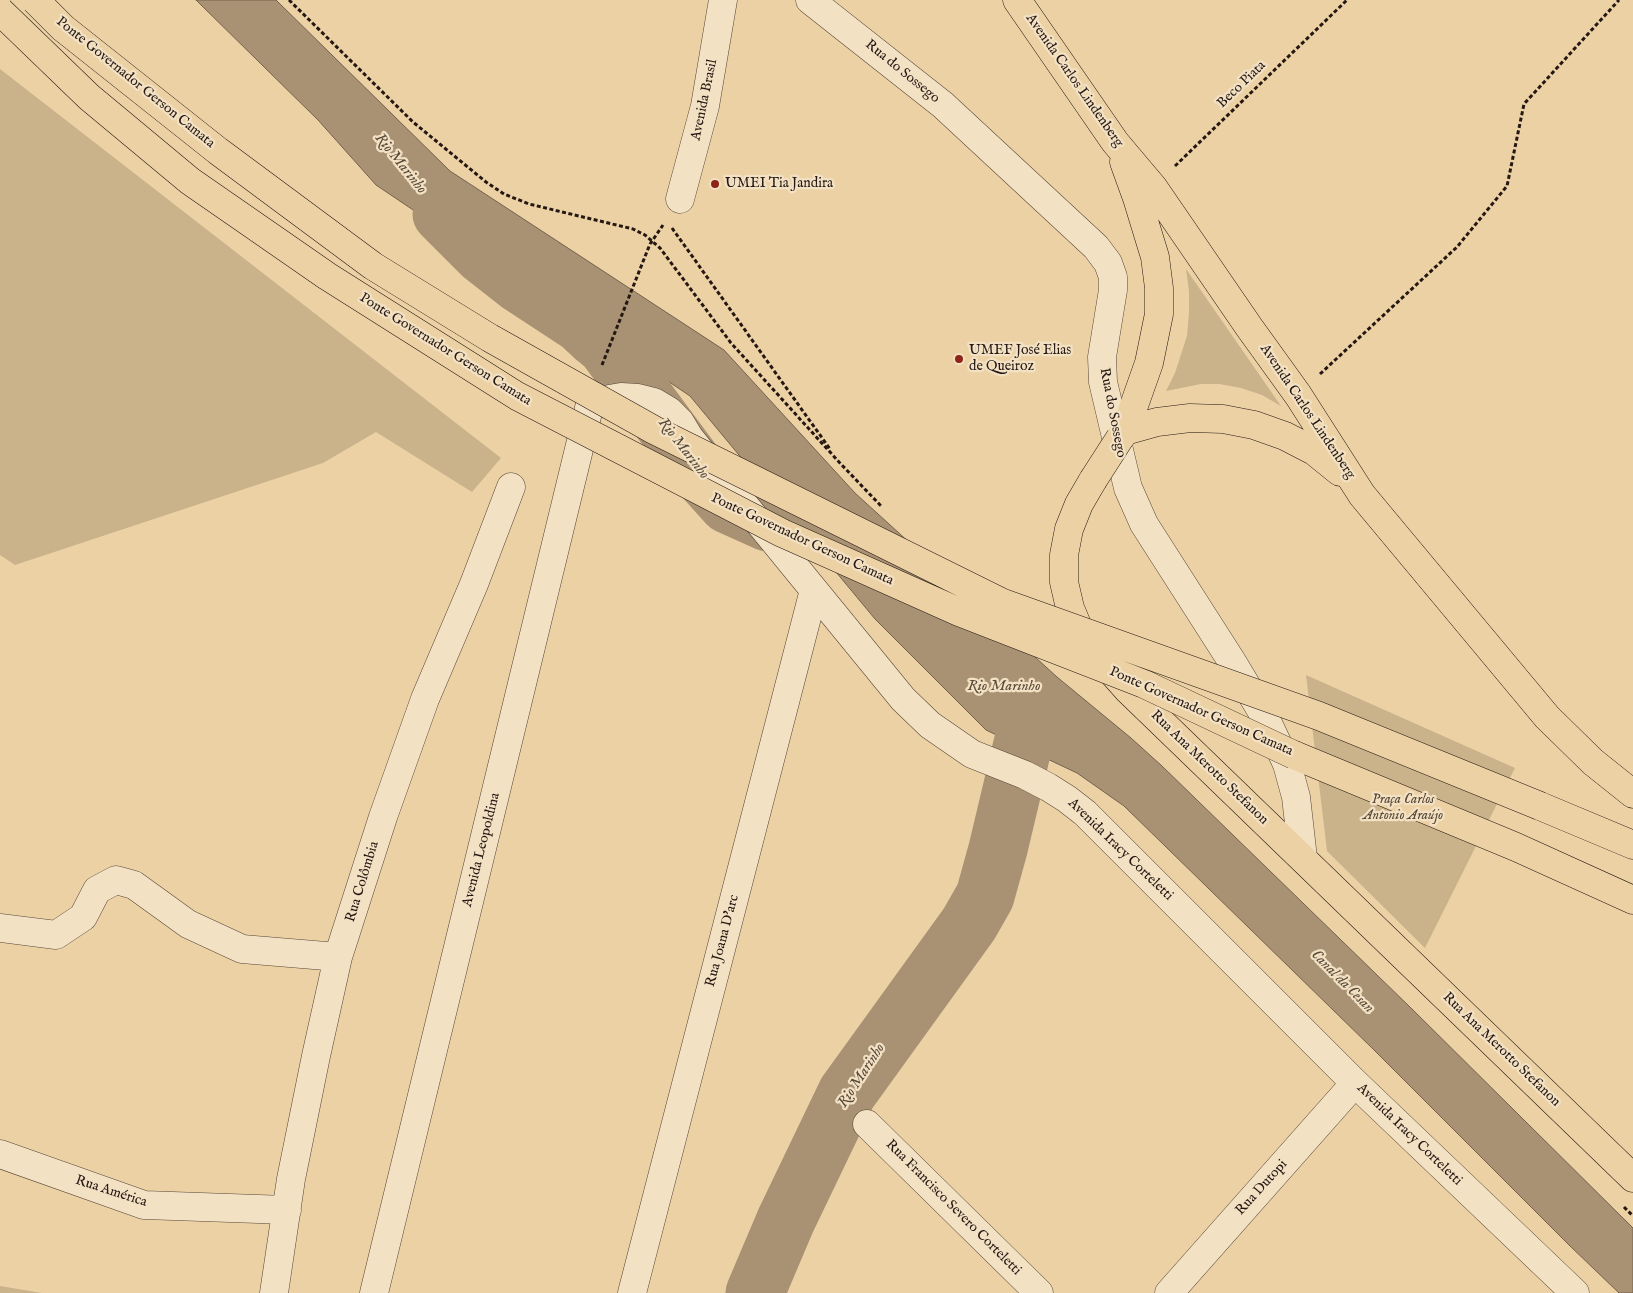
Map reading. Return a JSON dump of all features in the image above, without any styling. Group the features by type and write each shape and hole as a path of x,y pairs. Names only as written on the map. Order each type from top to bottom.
{"main road":[{"name":"Ponte Governador Gerson Camata","path":"35,0 64,28 218,151 373,266 490,338 654,430 1004,603 1319,716 1633,845"},
{"name":"Avenida Carlos Lindenberg","path":"1017,0 1115,142 1153,187 1298,395 1362,495 1547,717 1593,762 1633,794"},
{"name":"Ponte Governador Gerson Camata","path":"0,11 89,97 190,181 327,276 517,396 782,533 959,612 1144,684 1294,755 1516,847 1633,900"},
{"name":"Rua Ana Merotto Stefanon","path":"1115,142 1132,181 1155,257 1159,288 1159,314 1149,363 1123,435 1079,504 1069,529 1064,555 1064,582 1070,608 1080,632 1096,654 1128,690 1633,1178"},
{"path":"1123,435 1157,422 1190,418 1222,419 1254,425 1285,436 1314,451 1340,471 1362,495"}],"street":[{"name":"Avenida Brasil","path":"680,199 705,106 723,0"},
{"name":"Rua do Sossego","path":"810,0 943,105 1096,247 1108,262 1113,277 1113,290 1102,357 1103,382 1128,488 1144,524 1255,699 1287,764 1296,797 1303,858"},
{"name":"Avenida Iracy Corteletti","path":"589,408 604,400 621,397 638,398 654,402 668,411 680,422 689,437 903,699 937,730 972,754 1025,775 1048,787 1085,813 1355,1084 1575,1293"},
{"name":"Avenida Leopoldina","path":"374,1293 589,408"},
{"name":"Rua Colômbia","path":"274,1293 291,1178 338,957 383,817 422,708 474,584 511,487"},
{"name":"Rua Joana D'arc","path":"632,1293 814,590"},
{"path":"0,928 56,935 83,917 98,890 116,880 134,884 188,924 242,949 338,957"},
{"name":"Rua Dutopi","path":"1169,1293 1355,1084"},
{"name":"Rua Francisco Severo Corteletti","path":"866,1124 1038,1293"},
{"name":"Rua América","path":"0,1154 144,1205 287,1210"}],"path":[{"name":"Beco Piata","path":"1153,187 1347,0"},
{"path":"1298,395 1457,246 1507,186 1524,104 1619,0"},
{"path":"672,228 839,462"},
{"path":"601,370 650,244"}],"green space":[{"path":"0,69 501,458 472,492 376,432 323,463 15,565 0,555"},
{"path":"1186,269 1281,406 1262,395 1241,388 1219,384 1201,384 1166,391 1175,373 1187,336 1189,291"},
{"name":"Praça Carlos Antonio Araújo","path":"1306,675 1515,768 1425,948 1327,851"},
{"path":"0,1286 42,1293 0,1293"}],"water":[{"name":"Rio Marinho","path":"196,0 276,0 450,171 724,350 855,493 1057,677 1162,766 1412,1009 1633,1228 1633,1293 1619,1293 1124,806 1077,773 986,730 875,619 690,396 376,185 318,120"}],"waterway":[{"name":"Rio Marinho","path":"442,214 482,254 519,283 580,323 606,346 701,474 728,504 768,522"},
{"name":"Rio Marinho","path":"755,1293 786,1220 847,1093 969,924 985,896 1027,727"}],"place":[{"name":"UMEI Tia Jandira","path":"715,184"},
{"name":"UMEF José Elias de Queiroz","path":"959,359"}],"water label":[{"name":"Canal da Cesan","path":"1342,982"}]}
